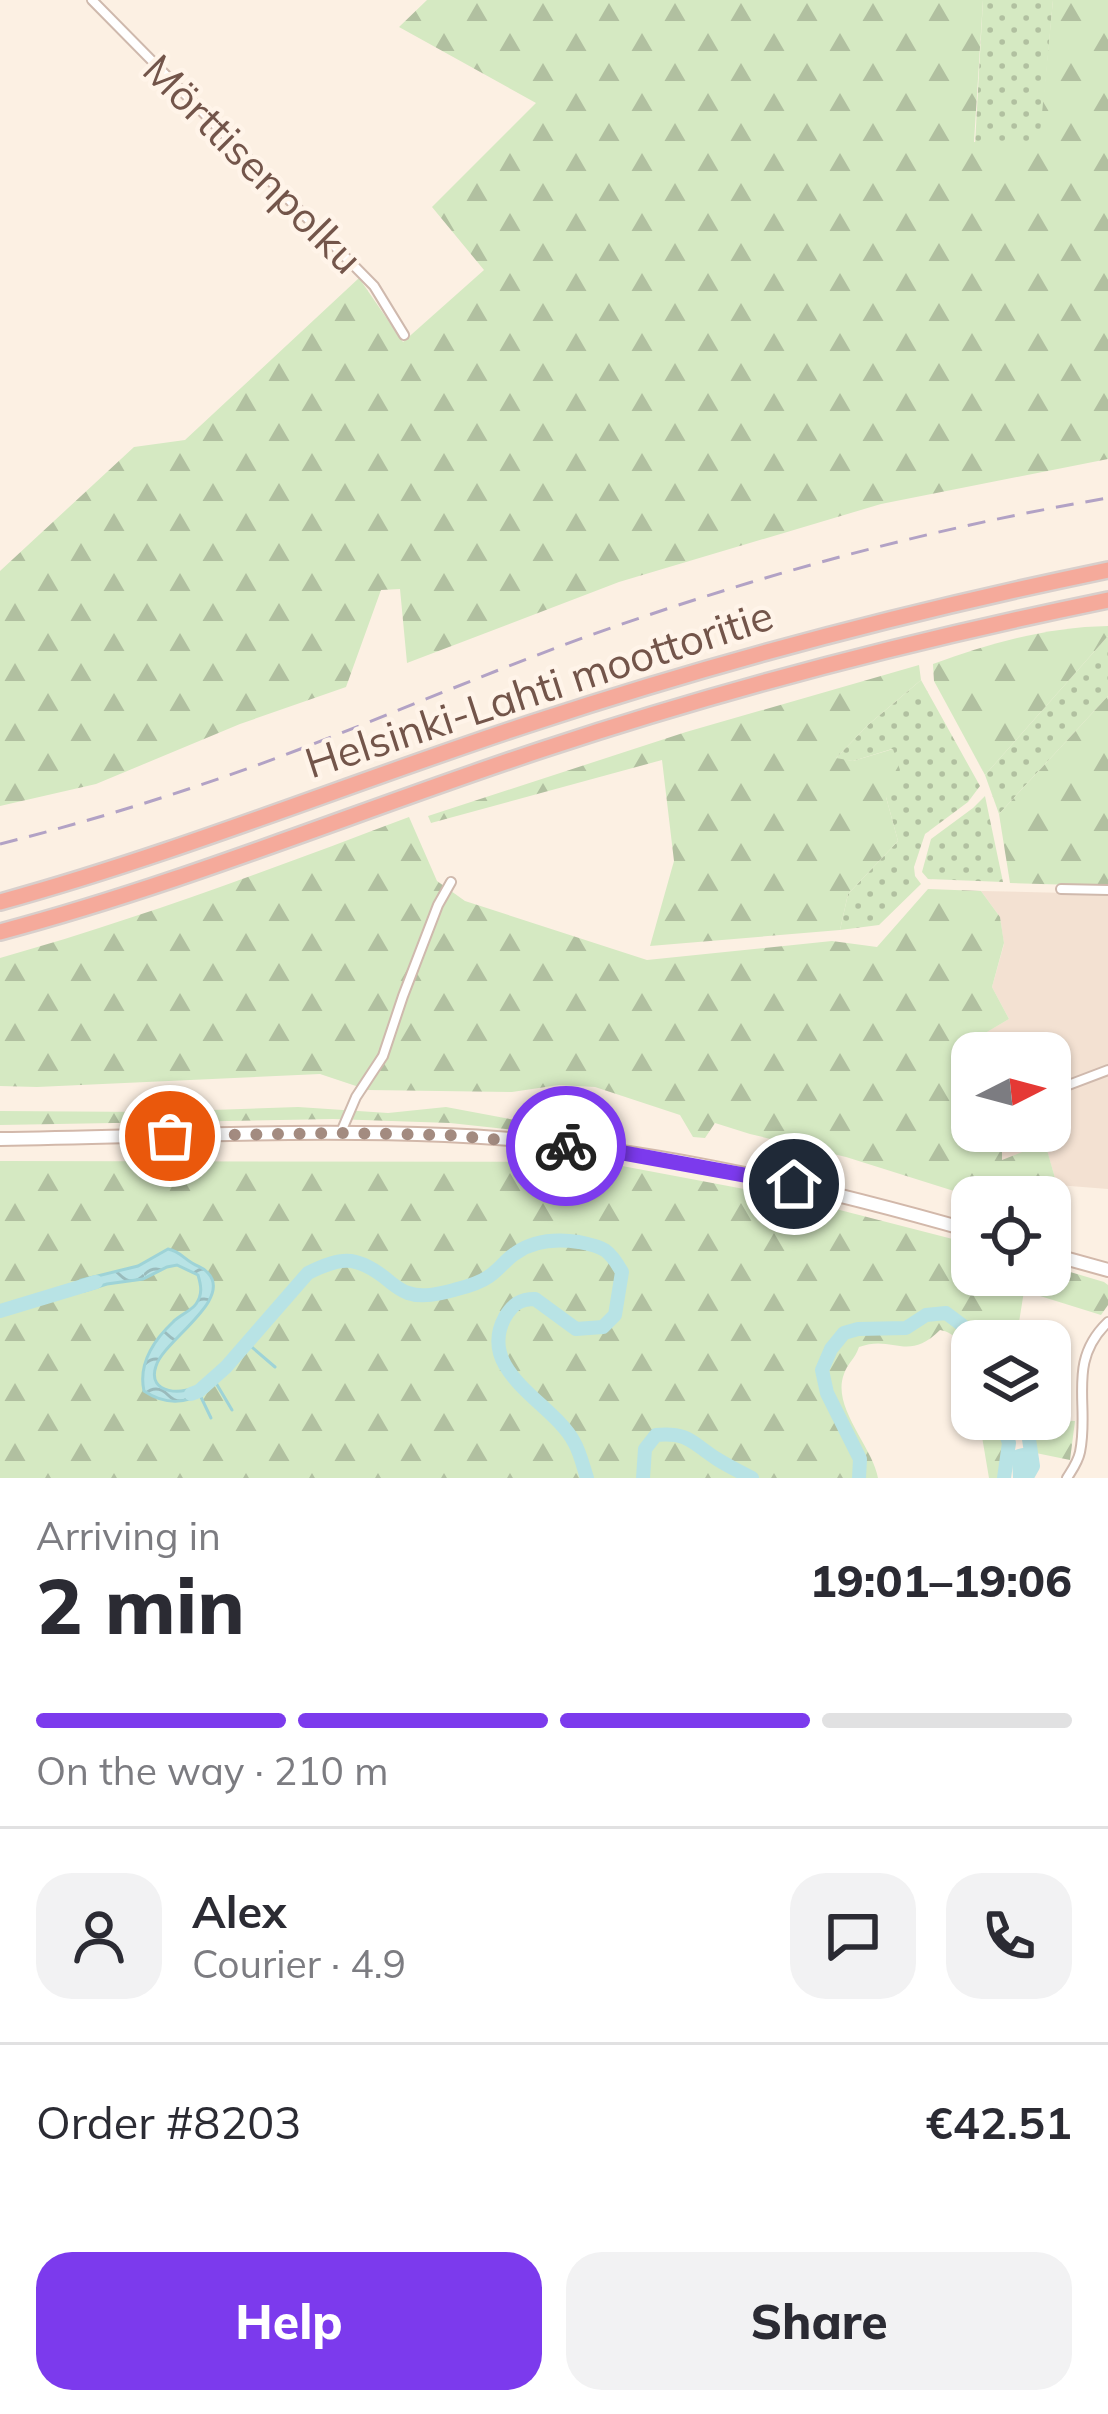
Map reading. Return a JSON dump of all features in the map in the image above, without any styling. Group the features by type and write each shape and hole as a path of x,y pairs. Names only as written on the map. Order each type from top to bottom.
{"highway":[{"name":"Helsinki-Lahti moottoritie","path":"0,902 157,854 539,720 709,668 861,626 1108,571"},
{"name":"Helsinki-Lahti moottoritie","path":"0,932 167,883 549,747 716,697 868,656 1108,601"}],"main road":[{"path":"0,1139 449,1135 607,1150 794,1184 951,1225"},
{"path":"1071,1260 1108,1270"}],"street":[{"name":"Mörttisenpolku","path":"92,0 374,286 404,335"},
{"path":"340,1133 383,1056 438,905 451,882"},
{"path":"1061,889 1108,890"},
{"path":"1071,1084 1108,1070"},
{"path":"1067,1478 1081,1446 1084,1360 1096,1334 1108,1322"}],"shaded area":[{"path":"981,891 1108,894 1108,1189 1071,1186 1071,1176 1054,1176 1047,1152 1071,1152 1071,1032 986,1032 1009,1019 992,987 1004,944 1000,917"},
{"path":"1001,1152 1024,1152 1001,1161"}],"green space":[{"path":"427,0 983,0 974,142 1039,144 1053,0 1108,0 1108,459 881,504 619,582 407,663 400,589 381,590 346,687 240,724 96,784 0,806 0,571 134,447 185,440 359,278 403,342 484,270 432,207 536,103 399,27"},
{"path":"983,0 1053,0 1040,144 975,144"},
{"path":"1108,626 1108,636 985,775 934,681 933,664 1019,638"},
{"path":"1108,636 1108,696 999,814 985,775"},
{"path":"919,665 921,680 836,758 853,761 893,749 900,770 886,797 898,841 848,894 840,930 650,946 674,861 662,760 431,823 428,816 686,732"},
{"path":"921,680 980,786 968,802 925,834 914,867 921,884 879,925 840,930 848,894 898,841 886,797 892,749 853,761 835,759"},
{"path":"1108,696 1108,886 1010,883 999,814"},
{"path":"985,796 1003,882 928,879 922,872 931,839"},
{"path":"409,817 437,881 465,901 647,960 832,941 877,947 928,889 981,891 1000,917 1004,943 992,987 1009,1019 987,1032 951,1032 951,1152 1002,1152 1002,1160 1022,1152 1048,1152 1054,1176 951,1176 951,1190 715,1123 705,1138 693,1137 680,1115 595,1087 559,1085 512,1092 368,1090 320,1074 0,1086 0,958 257,874"},
{"path":"298,1107 388,1113 446,1107 621,1136 609,1140 450,1123 333,1119 0,1125 0,1111"},
{"path":"0,1161 601,1162 797,1199 951,1239 951,1296 1023,1296 1019,1320 946,1318 951,1335 940,1330 918,1345 859,1347 844,1374 843,1400 878,1478 0,1478"},
{"path":"1071,1272 1104,1282 1108,1305 1101,1315 1040,1296 1071,1296"},
{"path":"1071,1421 1075,1421 1070,1460 1031,1452 1029,1440 1071,1440"},
{"path":"983,1440 1007,1440 1004,1478 989,1478"}],"water":[{"path":"168,1249 204,1269 213,1284 205,1307 156,1366 154,1376 162,1388 177,1391 201,1384 207,1391 175,1402 144,1391 143,1371 160,1337 198,1300 198,1275 177,1265 143,1279 84,1291 81,1280 138,1266"}],"waterway":[{"path":"191,1394 226,1367 308,1273 329,1264 356,1262 405,1292 431,1295 480,1282 530,1245 587,1244 609,1254 622,1272 615,1315 603,1327 576,1329 535,1299 525,1300 508,1312 499,1337 508,1370 564,1428 587,1478"},
{"path":"0,1311 96,1282"},
{"path":"859,1478 860,1459 827,1393 822,1370 831,1349 844,1333 858,1329 906,1328 926,1315 946,1313 955,1320"},
{"path":"246,1342 275,1367"},
{"path":"213,1378 232,1410"},
{"path":"199,1393 211,1418"},
{"path":"643,1478 645,1449 656,1435 690,1440 752,1478"},
{"path":"1004,1478 1008,1440"},
{"path":"1020,1478 1019,1456 1023,1455 1028,1475 1033,1466 1029,1440"}],"railway":[{"path":"0,844 228,775 555,648 718,592 911,539 1108,498"}],"way so far":[{"path":"170,1136 449,1135 566,1146"}],"route":[{"path":"566,1146 794,1184"}]}
